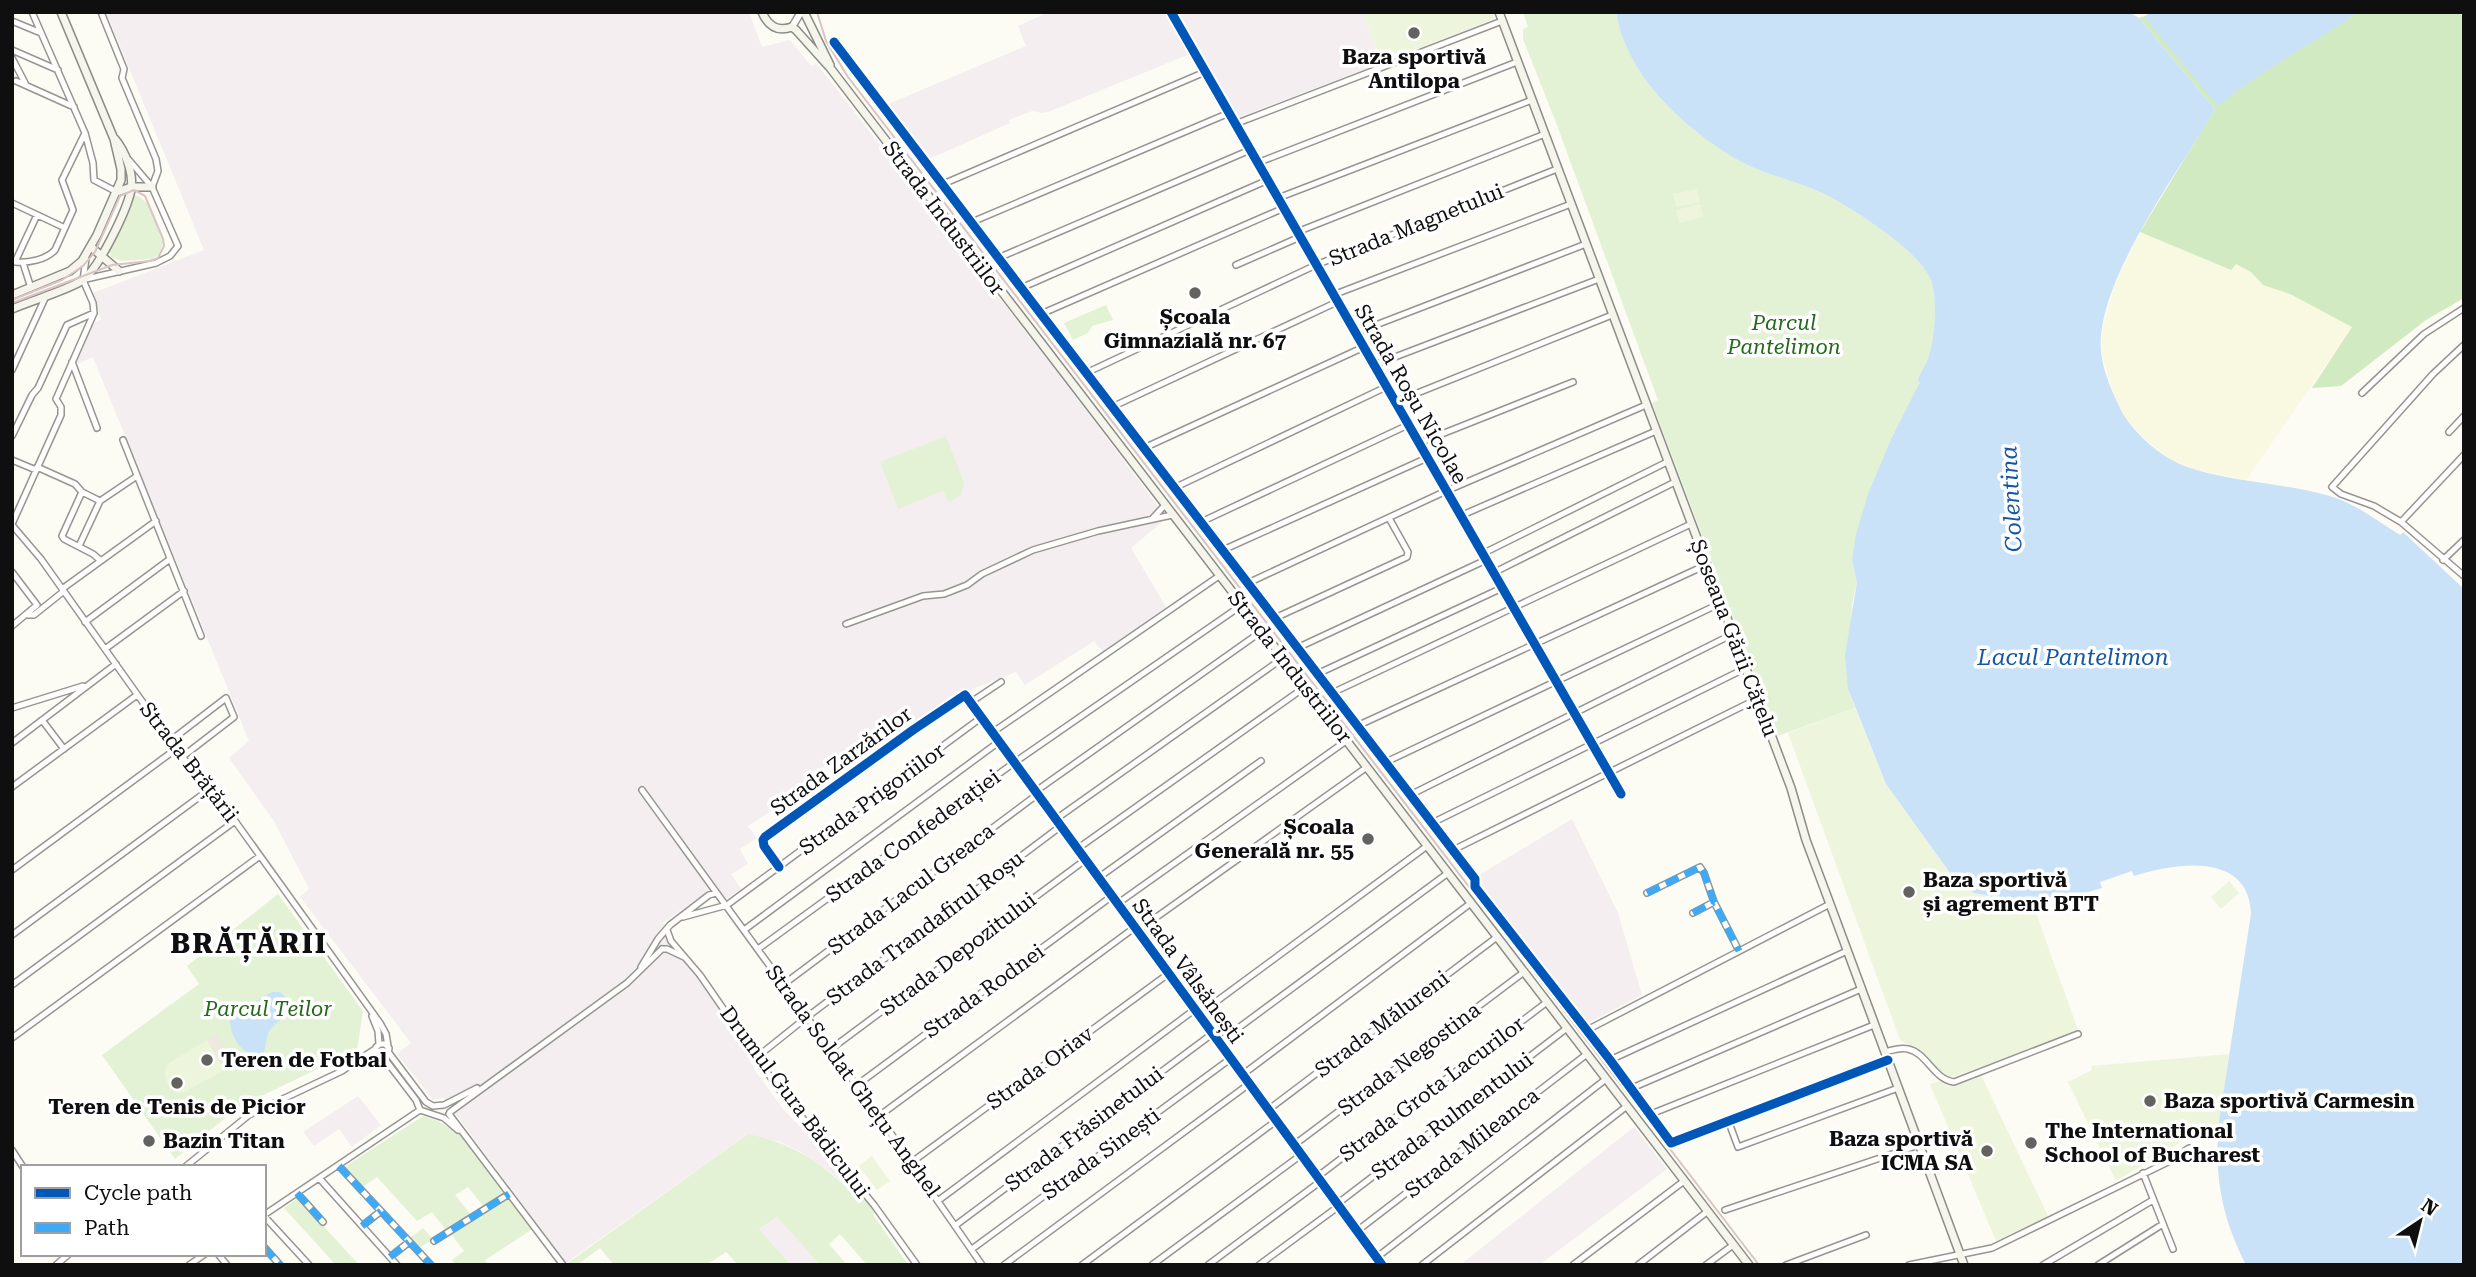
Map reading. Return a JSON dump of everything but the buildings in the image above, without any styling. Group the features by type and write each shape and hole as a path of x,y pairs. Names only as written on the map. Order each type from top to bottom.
{"main road":[{"path":"12,295 70,271 86,255 121,180 114,139 61,12"},
{"name":"Strada Industriilor","path":"762,12 773,27 792,27 831,69 1749,1265"},
{"name":"Strada Industriilor","path":"803,12 831,69"},
{"name":"Șoseaua Gării Cățelu","path":"1499,12 1795,800 1806,840 1964,1265"},
{"path":"12,309 83,280 101,256 117,225 131,187 125,156 114,139"},
{"path":"117,192 131,187 152,187"},
{"path":"91,247 119,271"}],"street":[{"path":"32,12 85,133 93,163 94,180 117,192"},
{"path":"102,12 124,69 122,78 156,159 158,171 152,187"},
{"path":"792,27 803,12"},
{"name":"Strada Roșu Nicolae","path":"1171,12 1620,794"},
{"path":"12,21 41,33"},
{"path":"1235,124 1502,21"},
{"path":"834,42 1453,850 1475,879 1475,887 1632,1088 1671,1143 1907,1048 1946,1081 1954,1082 2078,1034"},
{"path":"12,50 58,70"},
{"path":"12,58 17,78 27,86 74,107"},
{"path":"1257,163 1517,62"},
{"path":"943,184 1205,72"},
{"path":"12,89 17,78"},
{"path":"1278,198 1532,100"},
{"path":"972,222 1229,113"},
{"path":"37,215 15,262 23,263 53,253 73,210 62,180 85,133"},
{"path":"1236,265 1299,234 1545,134"},
{"path":"998,258 1250,149"},
{"path":"83,280 160,262 173,253 177,246 152,187 125,156"},
{"name":"Strada Magnetului","path":"1086,373 1316,265 1557,169"},
{"path":"1021,288 1268,180"},
{"path":"12,203 65,228"},
{"path":"1334,295 1571,204"},
{"path":"1041,314 1284,208"},
{"path":"1355,333 1586,244"},
{"path":"12,524 61,415 61,407 56,399 94,313 93,303 83,280 86,255"},
{"path":"23,263 31,288"},
{"path":"1374,365 1599,279"},
{"path":"12,370 47,295"},
{"path":"1112,407 1337,302"},
{"path":"2362,393 2424,334 2464,308"},
{"path":"12,436 69,322 94,313"},
{"path":"1395,402 1612,315"},
{"path":"2464,345 2432,374 2332,487 2341,494 2374,506 2401,522 2464,576"},
{"path":"1144,448 1364,347"},
{"path":"72,362 97,428"},
{"path":"1419,443 1573,382"},
{"path":"1174,488 1386,387"},
{"path":"1248,583 1446,491 1646,405"},
{"path":"2449,432 2464,416"},
{"path":"12,418 19,421"},
{"path":"1201,522 1408,425"},
{"path":"1460,516 1656,431"},
{"path":"123,440 201,636"},
{"path":"2401,522 2464,455"},
{"path":"1223,550 1427,458"},
{"path":"12,460 75,484 82,492 100,501"},
{"path":"1482,554 1667,462"},
{"path":"79,546 100,501 137,476"},
{"path":"1493,573 1675,482"},
{"path":"82,492 62,536 100,561"},
{"path":"1152,518 1165,505"},
{"path":"846,624 923,596 944,594 967,585 982,574 1033,550 1172,515"},
{"path":"1275,618 1407,557 1408,552 1389,518"},
{"path":"25,616 34,615 100,561 156,522"},
{"name":"Strada Brățării","path":"12,524 36,552 170,741 234,821 364,1001 384,1030 389,1049 426,1102"},
{"path":"1332,693 1691,524"},
{"path":"2443,560 2464,540"},
{"path":"85,622 170,559"},
{"path":"1297,648 1486,560"},
{"path":"1357,726 1706,565"},
{"path":"12,572 36,602 35,608 12,626"},
{"path":"993,732 1219,576"},
{"path":"1317,674 1502,588"},
{"path":"105,649 184,591"},
{"path":"1386,762 1721,603"},
{"name":"Strada Confederației","path":"758,949 1015,762 1242,605"},
{"name":"Strada Lacul Greaca","path":"784,984 1037,792 1262,631"},
{"path":"1410,795 1733,634"},
{"path":"1056,819 1283,659"},
{"path":"12,743 116,664"},
{"path":"1432,823 1746,668"},
{"path":"969,699 1001,682"},
{"path":"12,708 90,684"},
{"path":"1077,849 1305,687"},
{"path":"12,787 137,695"},
{"name":"Strada Zarzărilor","path":"779,867 764,846 765,837 962,695 969,699"},
{"path":"170,741 226,698 234,717 182,757"},
{"name":"Strada Vâlsănești","path":"969,699 1382,1265"},
{"path":"1453,850 1757,699"},
{"name":"Strada Prigoriilor","path":"723,906 982,717"},
{"path":"42,720 64,749"},
{"path":"744,930 1000,741"},
{"path":"1117,904 1346,741"},
{"path":"12,870 176,749"},
{"path":"1098,878 1261,761"},
{"path":"879,1116 1136,930 1367,768"},
{"path":"12,935 210,789"},
{"name":"Strada Soldat Ghețu Anghel","path":"642,790 723,906 744,930 857,1085 982,1265"},
{"path":"12,985 234,821"},
{"name":"Strada Trandafirul Roșu","path":"757,1057 1061,826"},
{"path":"939,1200 1427,846"},
{"path":"12,1038 260,856"},
{"name":"Strada Depozitului","path":"831,1049 1085,859"},
{"path":"1647,894 1700,867 1739,951"},
{"path":"1219,1043 1448,873"},
{"path":"448,1115 635,976 664,949 667,936 679,919 707,897 718,896"},
{"path":"707,897 706,904 712,908"},
{"name":"Strada Rodnei","path":"857,1085 1112,897"},
{"path":"1693,914 1714,902"},
{"path":"1242,1075 1471,903"},
{"path":"1587,1030 1830,904"},
{"path":"679,919 723,906"},
{"path":"635,976 657,941 667,936"},
{"name":"Drumul Gura Bădicului","path":"667,936 792,1105 876,1208 917,1265"},
{"name":"Strada Mălureni","path":"1268,1110 1497,937"},
{"path":"657,941 664,949 686,959"},
{"path":"1610,1060 1847,951"},
{"name":"Strada Negostina","path":"1294,1145 1524,972"},
{"name":"Strada Oriav","path":"912,1162 1168,974"},
{"path":"1632,1088 1861,989"},
{"name":"Strada Brățării","path":"364,1001 376,1026 376,1053 382,1058"},
{"name":"Strada Grota Lacurilor","path":"1208,1265 1547,1002"},
{"path":"1651,1114 1874,1025"},
{"name":"Strada Rulmentului","path":"1259,1265 1567,1028"},
{"name":"Strada Frăsinetului","path":"956,1225 1212,1034"},
{"path":"187,1165 230,1129 259,1109 355,1064 377,1047 385,1044 389,1049 382,1058 355,1064"},
{"name":"Strada Mileanca","path":"1357,1231 1587,1054"},
{"path":"382,1058 419,1108 448,1115"},
{"name":"Strada Sinești","path":"972,1249 1230,1059"},
{"path":"266,1215 339,1166 426,1102 435,1107 444,1105 495,1078"},
{"path":"1376,1258 1606,1079"},
{"path":"1004,1265 1249,1084"},
{"path":"1728,1120 1738,1147 1898,1088"},
{"path":"444,1105 448,1115 564,1265"},
{"path":"1422,1265 1627,1106"},
{"path":"1082,1265 1276,1121"},
{"path":"1725,1210 1919,1145"},
{"path":"1909,1265 1992,1248 2170,1161 2189,1148 2194,1148 2201,1160"},
{"path":"12,1150 22,1165"},
{"path":"1152,1265 1301,1155"},
{"path":"339,1166 430,1265"},
{"path":"2143,1173 2173,1249"},
{"path":"320,1179 397,1265"},
{"path":"1573,1265 1684,1181"},
{"path":"297,1194 323,1222"},
{"path":"434,1241 509,1194"},
{"path":"2043,1265 2153,1200"},
{"path":"362,1226 381,1211"},
{"path":"1638,1265 1708,1212"},
{"path":"266,1218 309,1265"},
{"path":"2098,1265 2163,1224"},
{"path":"1786,1265 1866,1235"},
{"path":"390,1256 409,1242"},
{"path":"1706,1265 1734,1245"},
{"path":"266,1249 280,1265"}],"shaded area":[{"path":"106,12 749,12 762,47 790,40 811,66 817,64 1167,518 1131,548 1166,607 1103,652 1094,641 1025,685 1016,672 962,693 884,747 882,744 810,772 812,777 800,788 801,791 748,826 757,838 740,849 748,864 731,874 741,889 726,899 715,886 663,923 752,1045 747,1055 756,1072 783,1109 851,1179 845,1185 799,1151 781,1142 748,1134 566,1263 444,1098 433,1100 397,1054 411,1043 300,897 309,889 274,821 229,758 249,741 93,357 75,365 92,324 101,320 93,293 204,250"},
{"path":"1049,12 1362,12 1378,53 1392,48 1396,57 1235,119 1197,51 1048,112 1032,111 1009,120 1010,123 929,159 886,105 1026,46 1018,26"},
{"path":"1572,819 1618,913 1642,995 1586,1024 1478,884 1483,881 1479,875"},
{"path":"217,1034 234,1064 224,1070 207,1040"},
{"path":"358,1096 381,1125 352,1147 339,1129 314,1146 303,1132"},
{"path":"1634,1127 1667,1169 1539,1265 1460,1265"},
{"path":"777,1217 820,1265 791,1265 759,1229"}],"green space":[{"name":"Baza sportivă Antilopa","path":"1362,12 1492,12 1494,19 1396,57 1391,48 1378,53"},
{"name":"Parcul Pantelimon","path":"1523,12 1616,12 1622,36 1632,58 1660,98 1678,116 1717,146 1748,165 1811,188 1882,229 1923,266 1930,277 1935,303 1931,351 1917,380 1921,382 1892,437 1852,560 1857,582 1852,604 1848,689 1855,708 1778,736 1652,403 1658,400 1523,39 1523,29 1528,27"},
{"path":"2359,12 2456,12 2464,16 2464,298 2426,320 2341,386 2312,388 2352,327 2290,294 2263,285 2251,272 2236,264 2231,270 2140,232 2215,109 2139,18 2145,16 2220,104 2263,72"},
{"path":"1697,189 1700,202 1676,207 1673,194"},
{"path":"134,195 145,201 149,207 163,243 159,254 152,259 122,261 111,257 110,248"},
{"path":"1700,204 1703,217 1679,223 1676,210"},
{"path":"2140,232 2230,270 2236,263 2251,272 2263,285 2290,294 2352,327 2246,480 2189,468 2172,460 2145,439 2127,420 2116,400 2101,353 2103,328 2114,287"},
{"path":"1106,305 1113,320 1092,326 1088,333 1073,340 1064,323"},
{"path":"946,436 964,483 961,495 949,502 943,491 898,509 880,462"},
{"name":"Baza sportivă și agrement BTT","path":"1855,708 1886,784 1953,877 1975,893 2016,901 2018,898 2031,899 2079,1033 1952,1077 1938,1070 1900,1040 1788,733"},
{"path":"2229,881 2239,893 2221,909 2211,897"},
{"name":"Parcul Teilor","path":"278,894 363,1011 357,1050 251,1101 175,1159 102,1055 199,984 187,966"},
{"path":"207,1040 224,1070 183,1093 177,1093 166,1078 166,1067"},
{"name":"Baza sportivă Carmesin","path":"2229,1054 2219,1128 2190,1137 2116,1181 2068,1082 2092,1070 2091,1066"},
{"name":"Baza sportivă ICMA SA","path":"1981,1075 2048,1216 1996,1241 1930,1084 1940,1081 1949,1087"},
{"path":"423,1116 460,1134 534,1228 485,1260 488,1265 456,1265 452,1260 464,1251 451,1234 486,1210 468,1187 455,1195 471,1215 419,1248 410,1238 423,1228 432,1238 445,1229 432,1212 417,1221 377,1177 362,1187 343,1168"},
{"path":"748,1134 800,1152 844,1185 851,1179 873,1207 874,1216 908,1265 867,1265 840,1234 829,1244 847,1265 820,1265 777,1217 759,1229 791,1265 738,1265 726,1252 706,1265 614,1265 600,1248 577,1265 565,1265"},
{"path":"872,1156 890,1181 877,1190 859,1166"},
{"path":"298,1198 359,1265 336,1265 284,1208"}],"water":[{"name":"Lacul Pantelimon","path":"1616,12 2129,12 2139,18 2215,109 2125,260 2111,293 2103,324 2102,360 2112,390 2128,421 2151,446 2170,459 2207,473 2309,491 2346,502 2400,535 2403,532 2464,589 2464,1265 2246,1265 2225,1212 2218,1159 2219,1121 2251,914 2247,894 2238,880 2224,871 2207,866 2189,866 2134,876 2132,871 2100,882 2102,888 2052,902 2019,898 2017,901 1974,893 1953,877 1886,784 1848,689 1845,655 1857,582 1852,560 1856,534 1868,494 1892,437 1920,382 1917,381 1929,356 1935,315 1933,285 1923,267 1912,255 1865,218 1822,193 1738,160 1678,116 1660,98 1632,58 1622,36"},
{"path":"2151,12 2359,12 2269,69 2218,106 2145,18"},
{"path":"272,992 280,992 287,998 289,1008 270,1030 264,1052 256,1056 245,1051 237,1042 230,1019"}],"tram line":[{"path":"12,300 62,280 83,266 95,252 120,196 134,190 145,196 163,239 164,246 158,258 112,265 12,303"}],"railway":[{"path":"817,12 826,41 848,77 1759,1265"}],"marked path":[{"path":"1647,893 1700,867 1739,951"},
{"path":"1693,913 1714,902"},
{"path":"339,1166 431,1265"},
{"path":"297,1193 323,1222"},
{"path":"434,1241 509,1194"},
{"path":"362,1226 381,1211"},
{"path":"390,1257 409,1242"},
{"path":"266,1249 280,1265"}],"cycle path":[{"path":"1171,12 1621,794"},
{"path":"834,42 1475,879 1475,887 1671,1143 1888,1060"},
{"path":"779,867 764,846 765,837 965,695 1382,1265"}],"place":[{"name":"Baza sportivă Antilopa","path":"1414,33"},
{"name":"Școala Gimnazială nr. 67","path":"1195,293"},
{"name":"Școala Generală nr. 55","path":"1368,839"},
{"name":"Baza sportivă și agrement BTT","path":"1909,892"},
{"name":"Teren de Fotbal","path":"207,1060"},
{"name":"Teren de Tenis de Picior","path":"177,1083"},
{"name":"Baza sportivă Carmesin","path":"2150,1101"},
{"name":"Bazin Titan","path":"149,1141"},
{"name":"The International School of Bucharest","path":"2031,1143"},
{"name":"Baza sportivă ICMA SA","path":"1987,1151"}],"district":[{"name":"BRĂȚĂRII","path":"249,943"}],"water label":[{"name":"Colentina","path":"2011,499"}]}
